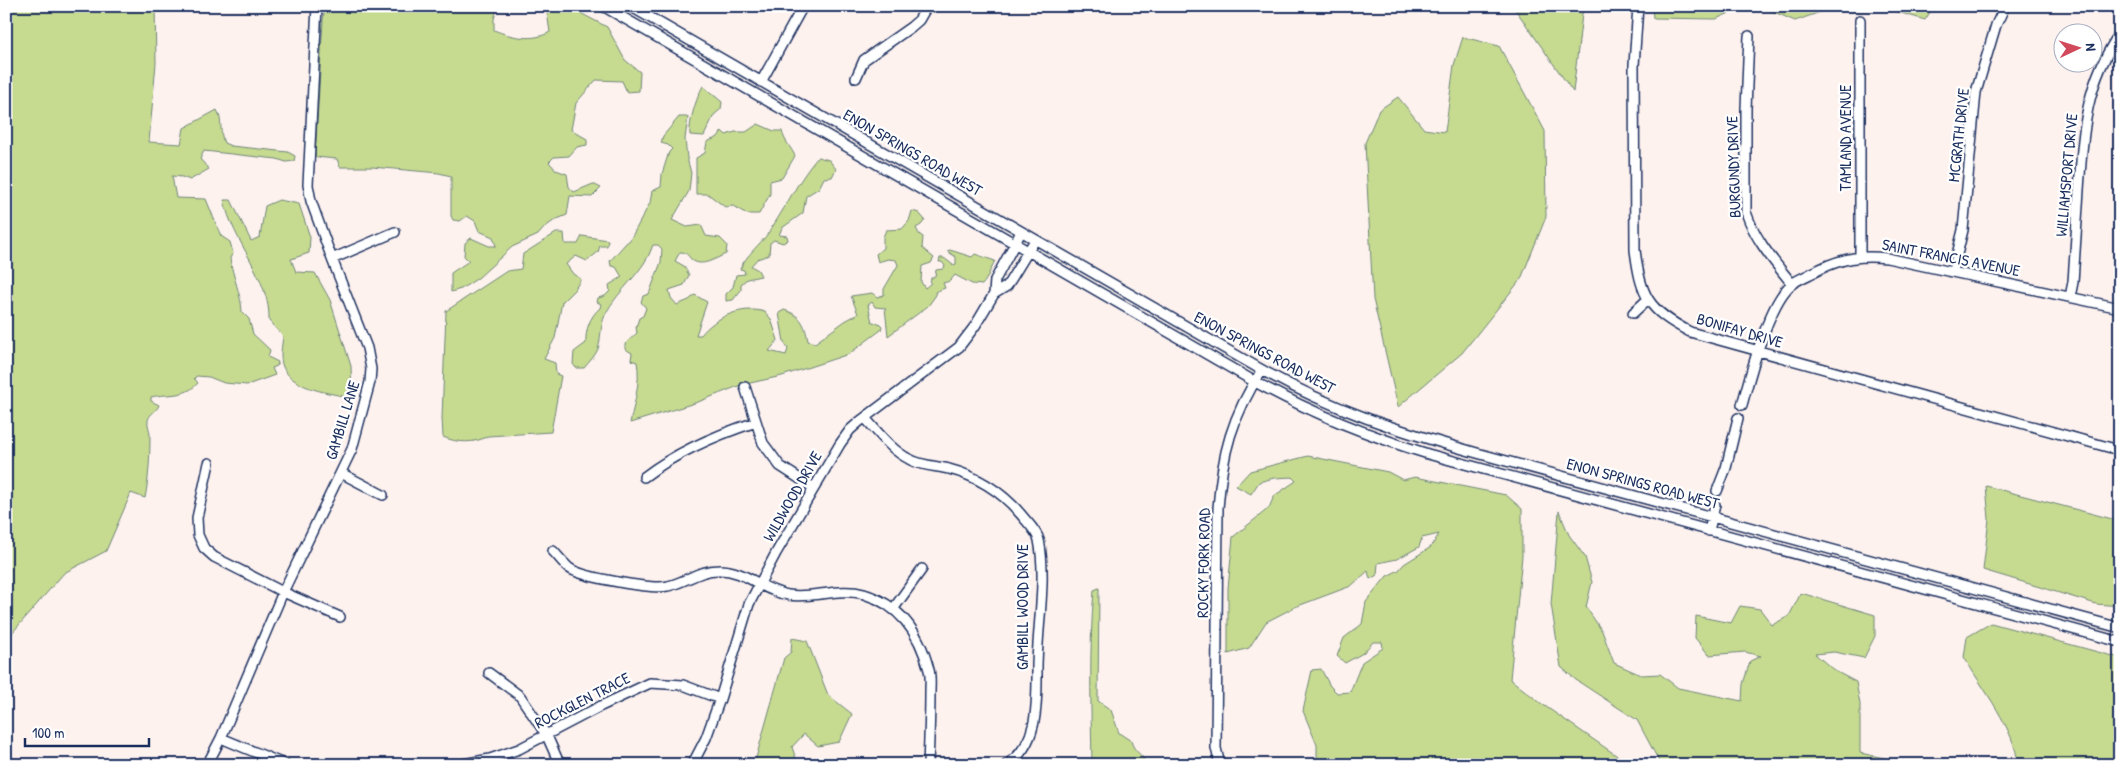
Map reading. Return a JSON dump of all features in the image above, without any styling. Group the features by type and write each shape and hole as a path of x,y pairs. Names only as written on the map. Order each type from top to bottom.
{"street":[{"name":"GAMBILL LANE","path":"207,765 222,738 283,592 341,473 354,442 367,396 371,372 367,348 332,259 311,200 308,185 317,6"},
{"name":"ENON SPRINGS ROAD WEST","path":"602,6 1255,382 1316,414 1376,438 1709,531 2120,642"},
{"name":"ENON SPRINGS ROAD WEST","path":"630,6 1262,370 1326,403 1411,435 2120,628"},
{"path":"761,82 804,6"},
{"path":"856,78 864,60 911,27 919,20 927,6"},
{"name":"BONIFAY DRIVE","path":"1638,6 1634,74 1634,250 1638,278 1647,300 1669,321 1690,332 2114,449 2120,449"},
{"name":"MCGRATH DRIVE","path":"1953,271 1964,230 1976,92 1996,25 2006,6"},
{"name":"TAMLAND AVENUE","path":"1860,20 1860,256"},
{"name":"WILLIAMSPORT DRIVE","path":"2070,297 2073,282 2083,128 2088,103 2097,76 2120,33"},
{"name":"BURGUNDY DRIVE","path":"1749,36 1746,109 1746,212 1750,226 1763,247 1792,284"},
{"path":"332,259 395,232"},
{"name":"WILDWOOD DRIVE","path":"994,294 995,280 1021,232"},
{"name":"WILDWOOD DRIVE","path":"692,765 706,738 720,699 743,620 760,584 847,434 865,418 959,347 975,326 994,294 1006,286 1035,240"},
{"name":"SAINT FRANCIS AVENUE","path":"1742,405 1757,351 1772,315 1785,292 1792,284 1836,262 1860,256 1887,258 2120,308"},
{"path":"1633,312 1647,300"},
{"name":"ROCKY FORK ROAD","path":"1220,765 1216,748 1218,508 1221,471 1228,438 1262,370"},
{"path":"745,387 763,443 780,466 814,488"},
{"name":"GAMBILL WOOD DRIVE","path":"865,418 895,449 910,460 960,472 1001,493 1039,537 1041,580 1037,648 1037,711 1029,737 1015,759 1006,765"},
{"path":"1717,491 1726,468 1738,418"},
{"path":"644,476 699,442 756,422"},
{"path":"209,463 198,518 198,535 204,548 214,557 283,592 340,617"},
{"path":"341,473 383,495"},
{"path":"1709,531 1715,505"},
{"path":"553,551 569,568 595,578 654,587 666,587 679,583 695,574 716,570 729,570 742,574 773,591 789,595 835,592 863,594 894,608 919,641 930,672 928,765"},
{"path":"894,608 922,569"},
{"path":"489,673 520,696 547,736 560,765"},
{"name":"ROCKGLEN TRACE","path":"458,765 502,756 547,736 601,706 650,683 683,685 720,699"},
{"path":"222,738 286,765"}],"green space":[{"path":"6,6 155,6 156,63 149,142 181,144 184,128 217,110 224,143 231,146 288,152 295,156 294,161 286,162 277,159 204,151 200,159 209,169 190,180 172,176 176,198 206,199 221,236 230,242 233,253 230,258 231,265 242,312 249,319 253,334 270,350 268,357 278,362 277,366 272,368 275,375 247,385 224,383 209,377 197,376 194,378 198,383 188,391 151,397 151,401 159,405 148,420 150,451 145,498 131,493 106,551 64,573 6,640"},
{"path":"325,6 498,6 494,19 494,30 508,35 529,38 550,32 547,13 557,6 567,6 607,27 625,60 640,72 639,91 627,92 622,81 596,80 576,103 571,130 587,139 587,145 577,147 569,156 554,157 549,162 556,170 567,174 569,187 574,192 593,184 601,188 592,197 570,196 567,215 555,220 538,235 512,247 478,278 461,289 451,292 451,273 469,261 464,256 465,243 471,238 489,246 496,246 493,237 479,231 475,221 467,216 460,221 453,220 451,216 451,176 439,173 372,167 340,167 337,159 315,157"},
{"path":"1513,6 1583,6 1573,92"},
{"path":"1652,6 1746,6 1716,19 1653,18"},
{"path":"1760,6 1870,6 1826,10 1795,21"},
{"path":"1877,6 1934,6 1925,20"},
{"path":"1463,37 1499,46 1545,131 1546,217 1521,279 1462,353 1398,407 1373,299 1365,143 1379,110 1398,97 1424,129 1445,132 1454,65"},
{"path":"703,86 722,102 721,109 714,115 704,136 690,135 690,124"},
{"path":"679,117 688,117 685,139 691,173 689,191 672,220 687,227 701,225 706,236 720,238 727,245 726,254 709,262 696,262 686,253 680,252 675,261 684,266 689,275 684,285 669,290 671,298 677,305 695,295 707,302 696,335 701,335 721,318 738,311 756,310 765,312 771,319 778,340 769,351 786,355 788,349 784,342 779,313 784,310 790,312 801,321 804,325 808,341 815,343 858,314 851,296 872,293 877,297 884,295 884,289 898,265 896,260 888,259 878,262 876,254 883,248 883,237 886,230 902,229 909,221 912,211 919,213 925,220 916,228 923,237 922,248 934,258 931,263 922,266 921,282 925,288 930,284 931,278 935,276 936,270 943,269 945,266 942,262 939,262 940,258 944,258 953,265 956,264 956,257 947,251 950,250 972,257 975,254 995,261 982,285 972,284 955,275 950,281 943,283 945,288 935,292 936,295 928,306 888,336 885,308 875,307 872,302 868,305 872,322 879,323 882,326 881,330 849,354 782,376 741,385 698,402 630,423 638,370 637,362 631,360 632,353 625,349 625,344 637,333 636,327 639,318 643,316 646,308 641,302 643,296 649,294 661,262 662,249 658,245 653,245 644,264 610,306 603,320 598,349 594,357 584,368 576,368 573,364 574,352 586,343 589,324 593,315 600,308 601,304 597,302 598,298 605,296 610,291 609,285 622,277 616,267 611,266 610,261 630,240 650,203 652,191 661,187 662,174 669,152 672,149 668,145 661,143 663,136"},
{"path":"758,124 774,131 782,131 795,156 782,178 770,181 770,194 759,214 747,214 733,206 725,207 708,194 696,194 696,158 705,153 707,142 718,137 722,131 726,135 735,132 746,132"},
{"path":"818,157 829,160 836,169 832,177 824,178 819,188 806,196 803,213 782,228 779,235 787,236 788,240 783,243 774,240 770,243 769,255 757,259 751,266 758,270 761,276 747,279 741,284 741,290 733,300 726,301 726,294 733,287 736,275 745,274 744,270 740,269 743,264 769,232 798,184"},
{"path":"224,200 231,200 251,241 260,237 265,206 279,200 299,204 310,237 309,253 291,259 296,272 315,273 330,300 351,366 352,398 304,386 288,375 282,363 283,336 269,321 268,305 264,290 228,215"},
{"path":"556,233 564,233 565,244 578,244 582,236 608,240 607,246 600,246 598,252 587,261 576,256 566,264 573,274 581,279 575,289 562,302 555,338 544,359 555,363 556,374 561,376 551,432 488,436 483,439 466,442 443,437 446,311 507,271 521,269 523,254"},
{"path":"1308,456 1388,472 1403,480 1415,477 1506,495 1522,509 1522,556 1510,679 1542,704 1626,762 1627,765 1317,765 1317,745 1303,711 1312,670 1321,669 1330,686 1337,693 1350,692 1362,662 1383,648 1382,642 1373,642 1363,653 1345,663 1337,656 1344,638 1362,624 1366,602 1387,576 1399,570 1404,564 1431,547 1439,534 1422,538 1419,547 1397,559 1378,563 1377,575 1370,579 1368,571 1351,586 1295,607 1266,622 1249,648 1228,654 1228,588 1233,537 1269,508 1274,496 1296,481 1292,477 1274,478 1259,482 1251,494 1236,486 1250,471"},
{"path":"1986,486 2120,521 2120,606 2096,604 1983,570 1989,519"},
{"path":"1559,511 1569,535 1585,557 1592,582 1586,607 1602,631 1614,663 1641,675 1660,674 1678,688 1742,701 1743,684 1750,661 1761,656 1745,652 1709,655 1695,638 1696,616 1731,623 1740,606 1760,609 1772,625 1789,616 1801,593 1875,615 1875,636 1864,658 1834,652 1815,654 1835,671 1856,682 1860,704 1860,753 1899,761 1951,765 1661,765 1637,720 1576,680 1561,667 1551,604"},
{"path":"1099,588 1098,701 1111,710 1119,733 1131,741 1146,765 1092,765 1091,634 1094,590"},
{"path":"1991,623 2120,658 2120,765 2018,765 2016,752 2005,723 1964,657 1967,637"},
{"path":"792,638 807,641 828,695 852,714 839,742 818,746 804,734 792,747 798,765 754,765 784,658 791,652"}]}
